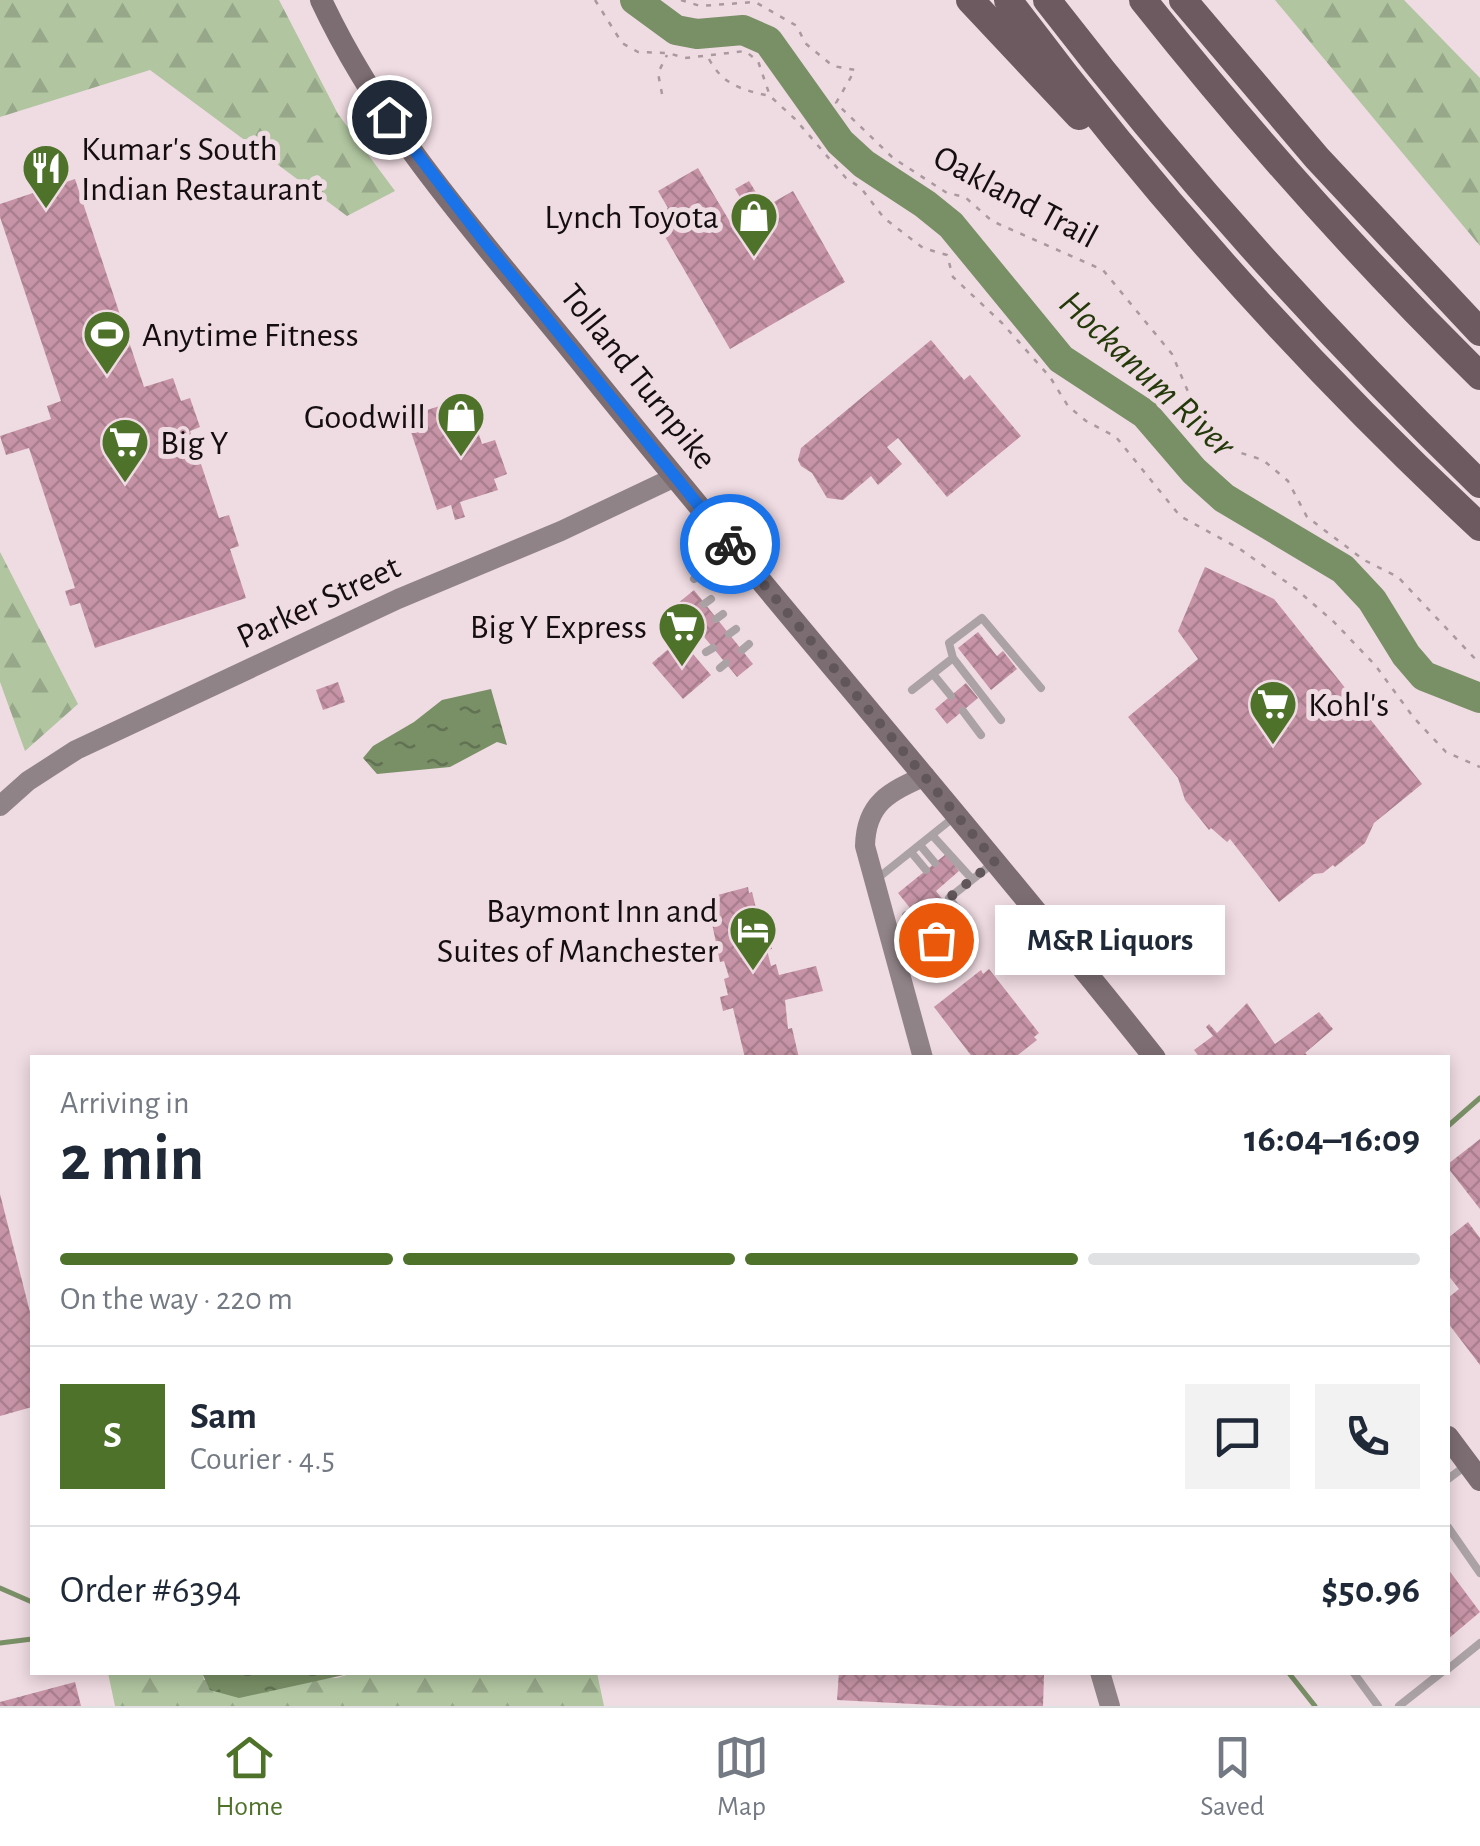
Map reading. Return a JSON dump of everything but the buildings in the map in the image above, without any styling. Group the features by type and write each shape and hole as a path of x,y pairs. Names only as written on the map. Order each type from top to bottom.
{"highway":[{"path":"970,0 1337,386 1480,527"},
{"path":"1008,0 1208,246"},
{"path":"1048,0 1142,120 1240,234 1360,364 1480,484"},
{"path":"1143,0 1308,194 1480,376"},
{"path":"1183,0 1317,158 1480,332"}],"main road":[{"name":"Tolland Turnpike","path":"321,0 364,80 404,139 675,477 1154,1055"},
{"path":"1450,1440 1474,1472"}],"street":[{"name":"Parker Street","path":"0,806 28,781 76,750 398,599 561,531 675,477"},
{"path":"922,1055 865,846 866,826 875,807 898,788 925,776"},
{"path":"1101,1675 1110,1706"}],"lane":[{"path":"1001,720 953,658 949,643 982,618 1041,688"},
{"path":"912,690 953,658"},
{"path":"933,674 951,696"},
{"path":"962,710 981,735"},
{"path":"875,881 957,815"},
{"path":"932,834 972,879"},
{"path":"920,845 935,863"},
{"path":"910,852 926,870"},
{"path":"949,898 995,861"},
{"path":"949,879 959,890"},
{"path":"895,956 936,940 964,918 940,887"},
{"path":"906,915 922,946"},
{"path":"1450,1479 1474,1472"},
{"path":"1450,1530 1480,1573"},
{"path":"1450,1666 1480,1642"},
{"path":"1354,1675 1378,1706"},
{"path":"1400,1706 1439,1675"}],"path":[{"path":"595,0 622,43 638,52 708,58 728,51 745,51 758,61 770,96 846,178 861,188 884,218 924,248 947,255 953,276 1050,377 1068,406 1086,422 1116,438 1180,516 1240,549 1296,589 1375,665 1414,718 1446,752 1480,766"},
{"name":"Oakland Trail","path":"682,0 700,6 754,2 797,26 805,42 833,66 855,70 836,103 894,158 947,193 966,197 992,220 1103,270 1156,331 1181,372 1192,401 1197,435 1210,452 1232,450 1250,454 1276,471 1288,481 1307,517 1364,560 1398,577 1480,664"},
{"path":"662,94 658,74 668,53"},
{"path":"708,58 718,76 734,87 770,96"}],"green space":[{"path":"0,0 279,0 338,114 395,191 347,216 150,70 0,117"},
{"path":"1275,0 1404,0 1480,78 1480,246"},
{"path":"0,552 78,704 25,751 0,682"},
{"path":"108,1675 203,1675 204,1680 347,1675 597,1675 604,1706 115,1706"}],"water":[{"path":"491,689 507,745 497,742 450,767 377,774 363,758 373,746 442,700"},
{"path":"203,1675 344,1675 239,1698 210,1690"}],"waterway":[{"name":"Hockanum River","path":"635,0 676,30 697,34 743,30 768,41 840,142 864,164 951,225 1061,359 1145,414 1194,471 1224,498 1343,569 1372,600 1424,676 1480,698"},
{"path":"1450,1124 1480,1098"},
{"path":"0,1588 30,1601"},
{"path":"0,1643 30,1639"},
{"path":"1290,1675 1315,1706"}],"way so far":[{"path":"730,544 995,861 949,898 964,918 936,940"}],"place":[{"name":"Kumar's South Indian Restaurant","path":"46,210"},
{"name":"Lynch Toyota","path":"754,258"},
{"name":"Anytime Fitness","path":"107,376"},
{"name":"Goodwill","path":"461,458"},
{"name":"Big Y","path":"125,484"},
{"name":"Big Y Express","path":"682,668"},
{"name":"Kohl's","path":"1273,746"},
{"name":"M&R Liquors","path":"936,940"},
{"name":"Baymont Inn and Suites of Manchester","path":"753,972"}],"route":[{"path":"389,117 484,241 730,544"}]}
